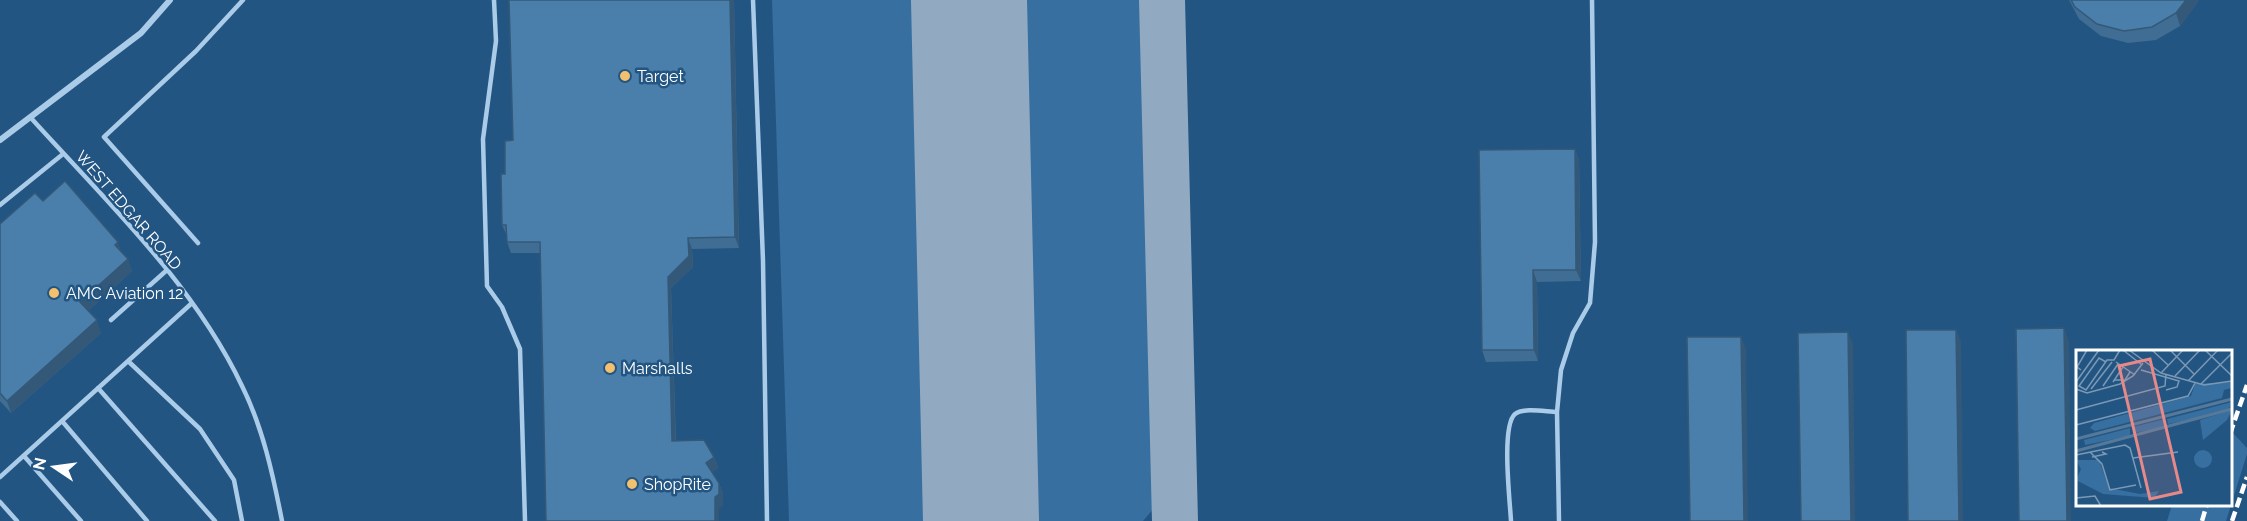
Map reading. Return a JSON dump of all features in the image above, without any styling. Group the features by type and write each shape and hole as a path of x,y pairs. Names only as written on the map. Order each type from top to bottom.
{"street":[{"path":"0,140 141,33 170,0"}],"lane":[{"path":"198,243 105,137 195,51 243,0"},
{"path":"494,0 496,41 483,139 487,286 502,307 520,348 525,521"},
{"path":"753,0 763,261 767,521"},
{"path":"1559,521 1557,412 1562,370 1573,333 1590,303 1595,242 1592,0"},
{"name":"WEST EDGAR ROAD","path":"31,118 167,270 209,324 243,387 270,464 282,521"},
{"path":"0,205 63,154"},
{"path":"111,321 167,270"},
{"path":"0,477 192,303"},
{"path":"128,361 200,429 234,480 242,521"},
{"path":"98,388 215,521"},
{"path":"1511,521 1508,450 1510,423 1515,414 1522,411 1557,412"},
{"path":"62,421 147,521"},
{"path":"24,456 81,521"},
{"path":"0,502 17,521"}],"shaded area":[{"path":"772,0 922,0 934,521 789,521"},
{"path":"1019,0 1144,0 1147,8 1159,489 1155,507 1143,521 1031,521"},
{"path":"2232,432 2247,448 2232,502"},
{"path":"2172,506 2231,506 2226,521 2167,521"}],"building":[{"path":"509,0 730,0 735,237 688,238 689,256 668,277 672,441 704,440 714,457 706,463 719,483 719,494 715,497 715,521 546,521 540,242 507,242 506,225 502,225 501,174 505,174 505,141 513,140"},
{"path":"2071,0 2186,0 2176,13 2152,27 2124,31 2097,24 2075,7"},
{"path":"1575,149 1576,270 1533,270 1534,350 1482,350 1479,150"},
{"name":"AMC Aviation 12","path":"65,181 118,242 115,245 128,259 80,302 97,320 7,401 0,393 0,224 35,193 43,201"},
{"path":"2064,328 2067,521 2019,521 2016,329"},
{"path":"1906,330 1956,330 1959,521 1908,521"},
{"path":"1848,332 1851,521 1801,521 1798,333"},
{"path":"1687,337 1741,337 1744,521 1690,521"}],"taxiway":[{"path":"1162,0 1175,521"}],"runway":[{"path":"969,0 981,521"}],"railway":[{"path":"2232,428 2247,385"},
{"path":"2232,521 2247,477"},
{"path":"2202,521 2206,506"}],"place":[{"name":"Target","path":"625,76"},
{"name":"AMC Aviation 12","path":"54,293"},
{"name":"Marshalls","path":"610,368"},
{"name":"ShopRite","path":"632,484"}]}
